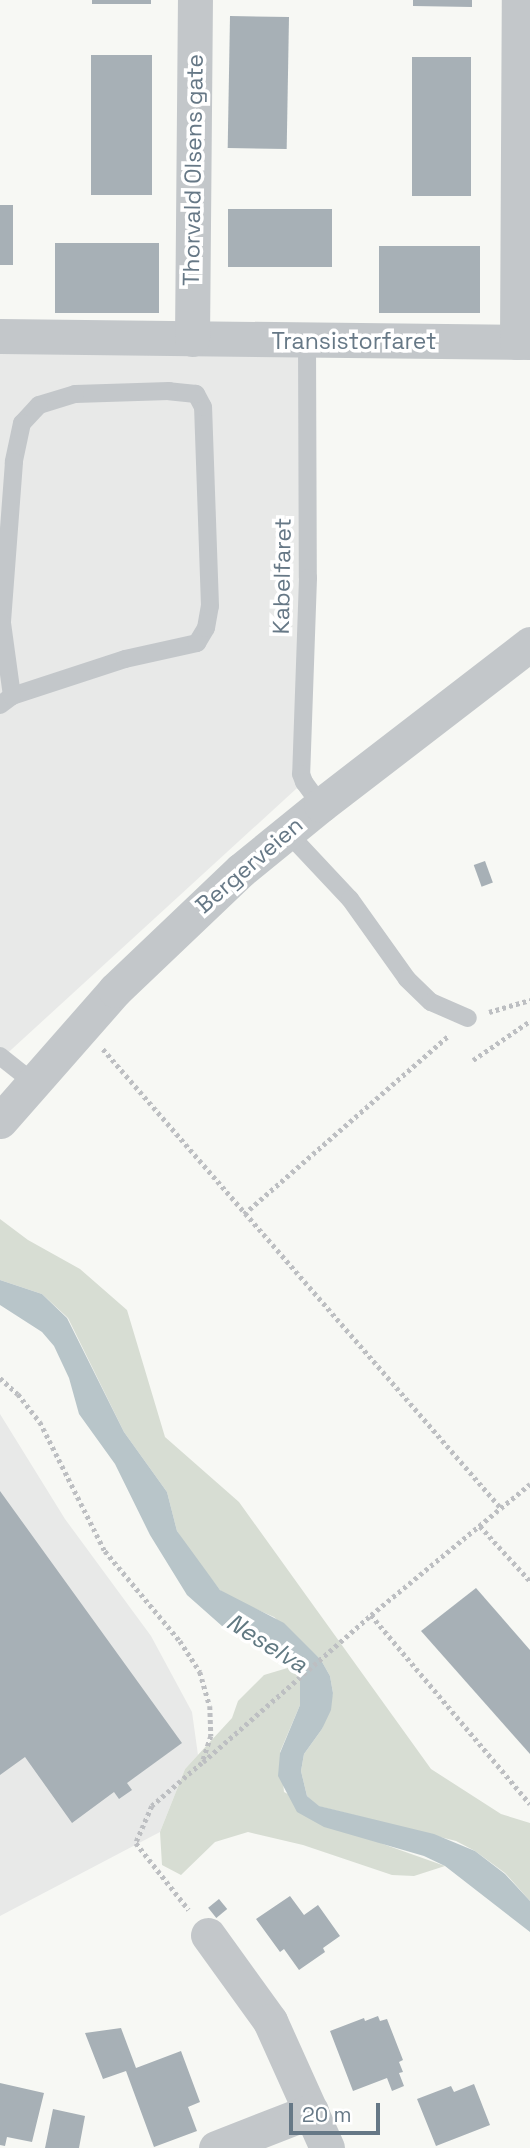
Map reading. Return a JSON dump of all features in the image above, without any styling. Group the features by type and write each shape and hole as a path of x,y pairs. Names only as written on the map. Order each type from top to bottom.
{"street":[{"name":"Thorvald Olsens gate","path":"192,339 195,0"},
{"name":"Transistorfaret","path":"0,336 524,342 519,0"},
{"name":"Bergerveien","path":"0,1121 83,1026 180,925 287,832 530,644"},
{"path":"208,1935 270,2021 327,2148"},
{"path":"216,2148 311,2111"}],"lane":[{"name":"Kabelfaret","path":"307,341 308,578 301,774 321,805"},
{"path":"169,391 196,394 203,407 210,606 206,628 197,643 125,659 6,701 2,624 14,462 22,424 39,405 75,394 169,391"},
{"path":"287,832 350,899 407,979 431,1002 468,1018"},
{"path":"0,1056 34,1083"}],"path":[{"path":"244,1214 468,1018 530,1000"},
{"path":"473,1060 530,1021"},
{"path":"83,1026 501,1508"},
{"path":"0,1378 18,1394 40,1422 105,1551 180,1641 200,1672 209,1706 211,1736 202,1763"},
{"path":"208,1935 135,1843 152,1806 371,1615 530,1484"},
{"path":"480,1526 530,1581"},
{"path":"371,1615 530,1804"}],"shaded area":[{"path":"0,322 304,330 308,778 0,1060"},
{"path":"0,1219 28,1240 80,1269 127,1310 165,1437 239,1502 431,1769 501,1814 530,1823 530,1901 505,1873 456,1841 318,1806 307,1796 301,1771 304,1754 322,1729 333,1693 330,1676 321,1660 274,1617 230,1598 220,1590 188,1549 177,1531 167,1492 124,1432 68,1318 42,1294 0,1280"},
{"path":"0,1414 65,1519 151,1636 192,1712 198,1755 185,1769 160,1832 0,1916"},
{"path":"294,1666 300,1674 300,1705 280,1752 284,1792 383,1844 445,1866 414,1876 392,1875 303,1845 248,1832 215,1842 181,1875 162,1865 160,1832 185,1769 232,1718 238,1701 264,1675"}],"water":[{"name":"Neselva","path":"0,1280 42,1294 67,1318 124,1432 167,1492 177,1531 220,1590 284,1623 321,1660 330,1676 333,1693 331,1710 322,1729 304,1754 301,1771 307,1796 319,1806 434,1834 475,1851 505,1874 530,1901 530,1932 445,1866 424,1856 324,1827 297,1812 278,1776 280,1753 300,1705 300,1674 294,1666 278,1656 222,1626 187,1595 150,1535 115,1464 79,1414 69,1378 54,1346 42,1332 0,1305"}],"building":[{"path":"92,0 151,0 151,4 92,4"},
{"path":"413,0 472,0 472,7 413,6"},
{"path":"230,16 289,17 287,149 228,148"},
{"path":"91,55 152,55 152,195 91,195"},
{"path":"412,57 471,57 471,196 412,196"},
{"path":"0,205 13,205 13,265 0,265"},
{"path":"228,209 332,209 332,267 228,267"},
{"path":"55,243 159,243 159,313 55,313"},
{"path":"379,246 480,246 480,313 379,313"},
{"path":"485,861 493,883 482,887 474,865"},
{"path":"0,1491 182,1743 127,1783 132,1790 119,1799 114,1792 72,1823 25,1757 0,1775"},
{"path":"476,1588 530,1650 530,1754 421,1631"},
{"path":"290,1896 304,1915 318,1905 340,1936 323,1948 325,1952 299,1970 284,1949 280,1952 256,1919"},
{"path":"219,1899 227,1909 216,1918 208,1908"},
{"path":"378,2016 380,2021 387,2019 403,2060 399,2062 403,2072 399,2073 404,2086 392,2091 387,2078 353,2091 330,2031 364,2018 365,2021"},
{"path":"121,2028 136,2068 181,2051 200,2102 188,2107 197,2131 154,2147 126,2071 103,2079 85,2033"},
{"path":"0,2083 44,2093 32,2142 7,2137 5,2146 0,2145"},
{"path":"474,2084 490,2125 436,2146 417,2099 451,2086 454,2092"},
{"path":"53,2109 85,2116 79,2148 45,2148"}]}
